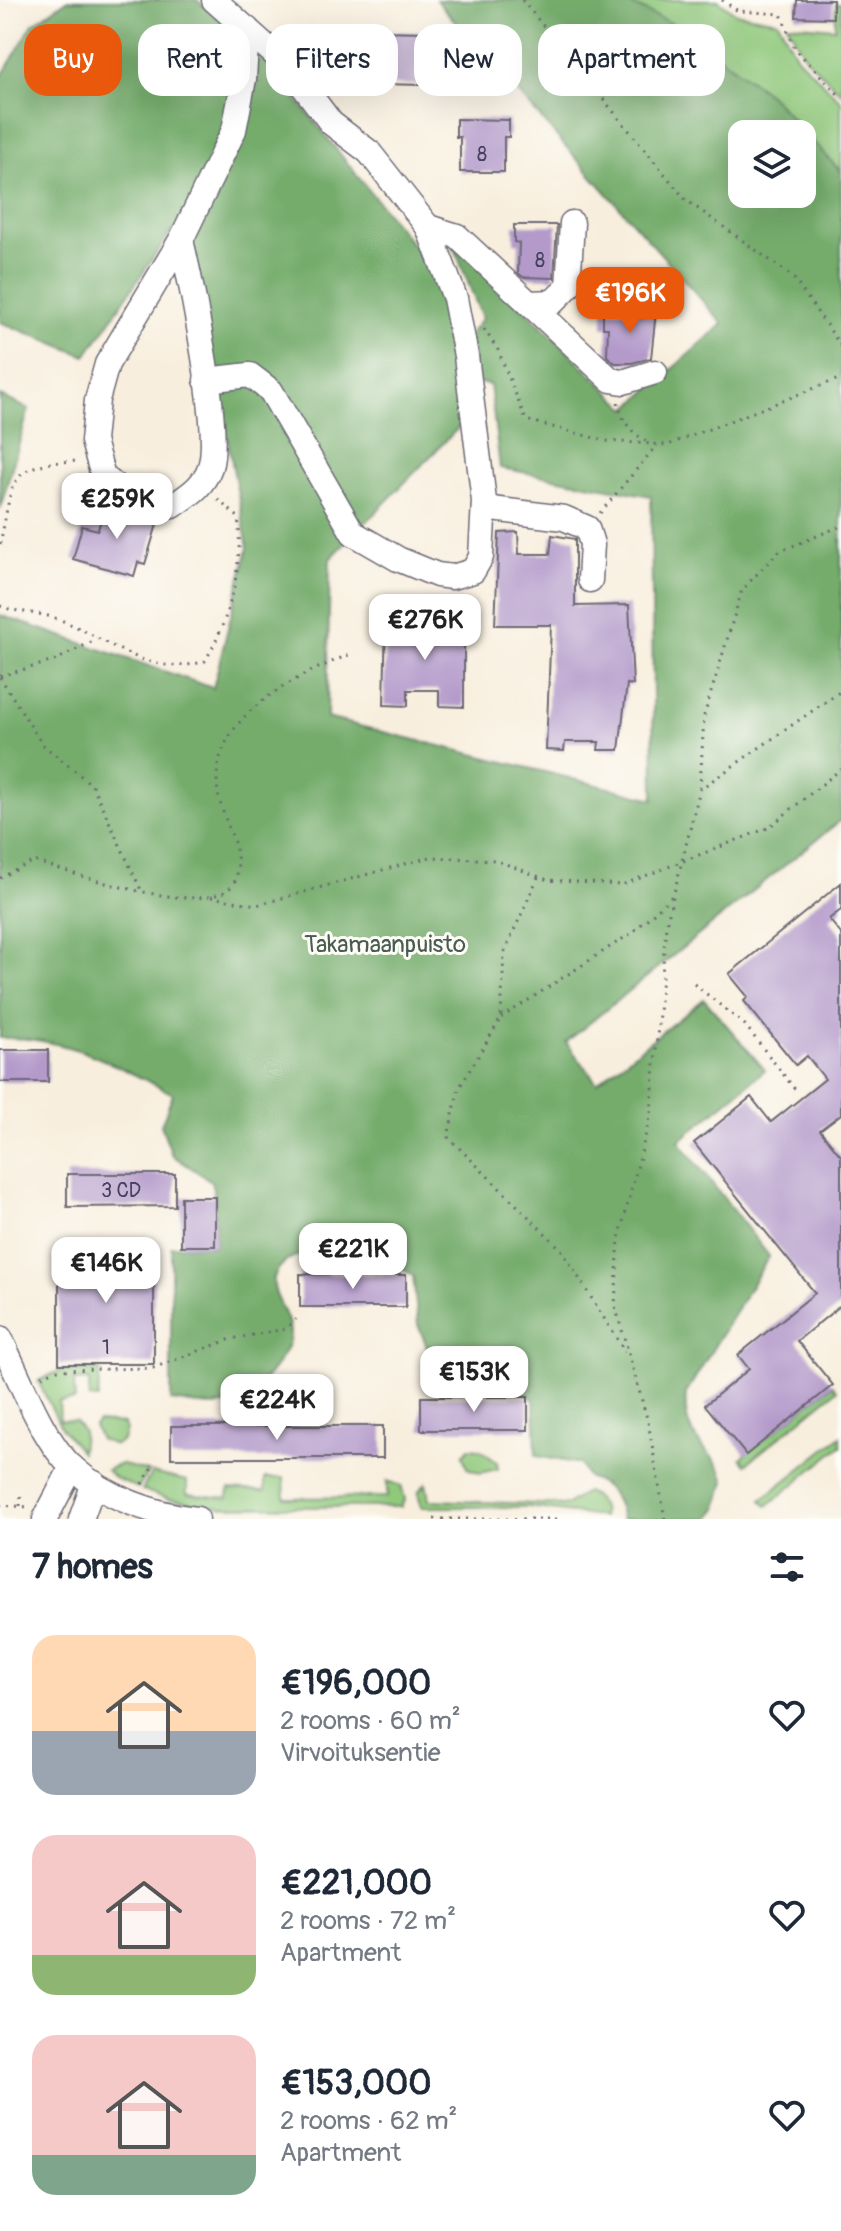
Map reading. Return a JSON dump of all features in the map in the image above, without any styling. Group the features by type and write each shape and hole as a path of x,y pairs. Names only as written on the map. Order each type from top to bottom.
{"street":[{"path":"214,0 241,24"},
{"path":"206,380 250,375 271,391 353,533 398,559 437,575 452,577 473,571 481,557 484,508 460,317 428,227 369,152 331,123 288,66 250,32"},
{"path":"181,240 206,380 213,456 200,487 173,506 134,501 103,476 93,441 97,400 107,364 181,240 234,130 242,96"},
{"path":"529,303 553,302 568,287 572,223"},
{"path":"428,227 457,236 616,382 655,372"},
{"path":"484,508 564,518 587,528 592,544 590,580"},
{"path":"0,1338 56,1447 72,1467 94,1483 139,1505 197,1519"},
{"path":"39,1513 72,1467"},
{"path":"81,1519 94,1483"}],"path":[{"path":"522,0 686,200 792,276 841,346"},
{"path":"722,0 738,11 781,14 795,49 841,97"},
{"path":"460,317 476,321 493,342 526,420 606,441 657,445 698,435 841,378"},
{"path":"616,382 623,420 634,434 650,444"},
{"path":"587,528 657,445"},
{"path":"0,544 16,477 29,466 45,462 98,460"},
{"path":"0,606 55,619 141,662 185,667 205,661 220,637 241,541 238,517 200,487"},
{"path":"665,1519 648,1422 615,1305 619,1238 651,1114 666,925 700,789 704,716 742,590 778,552 841,526"},
{"path":"97,639 54,661 0,676 42,744 92,785 141,890"},
{"path":"0,878 34,861 172,898 198,900 223,894 237,879 239,851 221,804 217,779 223,755 235,730 260,702 298,676 351,654"},
{"path":"700,789 841,691"},
{"path":"211,897 257,905 430,857 495,860 538,876 622,885 768,828 841,769"},
{"path":"501,1018 504,953 538,876"},
{"path":"627,1355 561,1249 448,1137 459,1088 501,1018 633,932 674,895"},
{"path":"694,984 745,1025 797,1092"},
{"path":"35,1380 55,1370 153,1368 231,1339 285,1329 296,1319"},
{"path":"139,1491 154,1463"},
{"path":"20,1506 21,1491"},
{"path":"0,1505 20,1506 39,1513"},
{"path":"434,1519 557,1519"}],"green space":[{"name":"Takamaanpuisto","path":"67,0 197,0 224,24 138,24 138,96 250,96 250,47 266,61 266,96 294,96 411,243 419,250 425,247 441,290 452,334 458,380 461,425 330,559 327,718 654,799 651,496 500,468 490,385 474,382 469,335 482,318 450,237 627,409 723,324 521,96 522,24 457,24 436,0 622,0 673,24 538,24 538,96 725,96 725,61 769,94 793,120 728,120 728,208 816,208 816,145 841,172 841,820 566,1042 597,1083 704,999 765,1070 679,1141 769,1256 686,1393 689,1424 721,1470 725,1481 717,1508 709,1519 622,1519 611,1492 587,1477 580,1464 536,1456 534,1400 525,1392 492,1382 443,1385 418,1325 413,1276 384,1256 295,1256 282,1265 275,1275 276,1294 290,1335 284,1353 270,1373 246,1397 230,1404 205,1406 171,1401 171,1246 215,1246 215,1197 211,1181 172,1155 161,1125 173,1094 111,1063 69,1047 0,1038 0,615 213,688 248,548 192,249 171,232 86,356 0,322 0,79 24,39 24,96 122,96 122,24 33,24"},
{"path":"622,0 718,0 735,13 778,21 797,57 841,101 841,172 816,145 816,120 793,120 769,94 725,61 725,24 673,24"},
{"path":"836,4 841,4 841,93 806,58 787,24 835,28"},
{"path":"0,396 29,409 0,509"},
{"path":"100,1370 98,1399 89,1398 89,1380 74,1381 75,1400 59,1402 60,1420 75,1421 83,1432 81,1452 62,1429 38,1381 59,1371"},
{"path":"833,1385 837,1390 746,1464 741,1458"},
{"path":"98,1422 124,1424 123,1440 115,1445 100,1440 94,1426"},
{"path":"841,1436 841,1446 767,1506 761,1500"},
{"path":"469,1448 479,1449 497,1462 498,1469 480,1473 467,1468 463,1455"},
{"path":"121,1464 148,1472 138,1488 115,1478 106,1470"},
{"path":"152,1473 187,1481 187,1494 228,1498 229,1489 265,1491 265,1478 284,1478 285,1498 387,1497 387,1481 401,1486 405,1499 401,1507 220,1507 168,1499 142,1490"},
{"path":"426,1483 429,1500 567,1505 586,1492 599,1502 602,1517 528,1507 421,1507 418,1492"}],"building":[{"path":"797,0 833,0 833,18 796,17"},
{"path":"398,31 414,32 414,85 398,84"},
{"path":"456,119 509,120 509,137 504,137 504,172 460,172 460,137 456,137"},
{"path":"514,225 557,225 554,278 523,277 518,273 519,243 514,242"},
{"path":"603,311 656,311 651,358 615,363 607,356 608,328 603,328"},
{"path":"105,505 158,521 145,564 138,562 134,576 73,559 82,526 98,530"},
{"path":"518,532 519,554 550,554 552,535 575,539 575,606 629,605 633,685 627,684 619,750 598,750 599,742 565,742 564,751 546,750 551,625 495,625 499,533"},
{"path":"386,616 409,617 409,636 439,636 440,619 464,618 464,707 439,706 439,690 408,690 408,706 384,705"},
{"path":"841,883 841,910 829,919 841,934 841,1114 820,1130 841,1156 841,1305 797,1341 833,1385 746,1455 705,1405 749,1369 738,1355 815,1293 694,1143 751,1097 771,1122 825,1079 807,1056 796,1065 744,1001 748,997 729,974"},
{"path":"0,1050 48,1050 48,1082 0,1082"},
{"path":"67,1174 175,1174 175,1206 67,1207"},
{"path":"181,1197 215,1197 215,1246 181,1246"},
{"path":"59,1246 154,1246 154,1364 59,1364"},
{"path":"300,1274 406,1275 406,1307 300,1307"},
{"path":"421,1397 528,1397 528,1430 421,1430"},
{"path":"171,1426 383,1426 383,1458 171,1458"}]}
